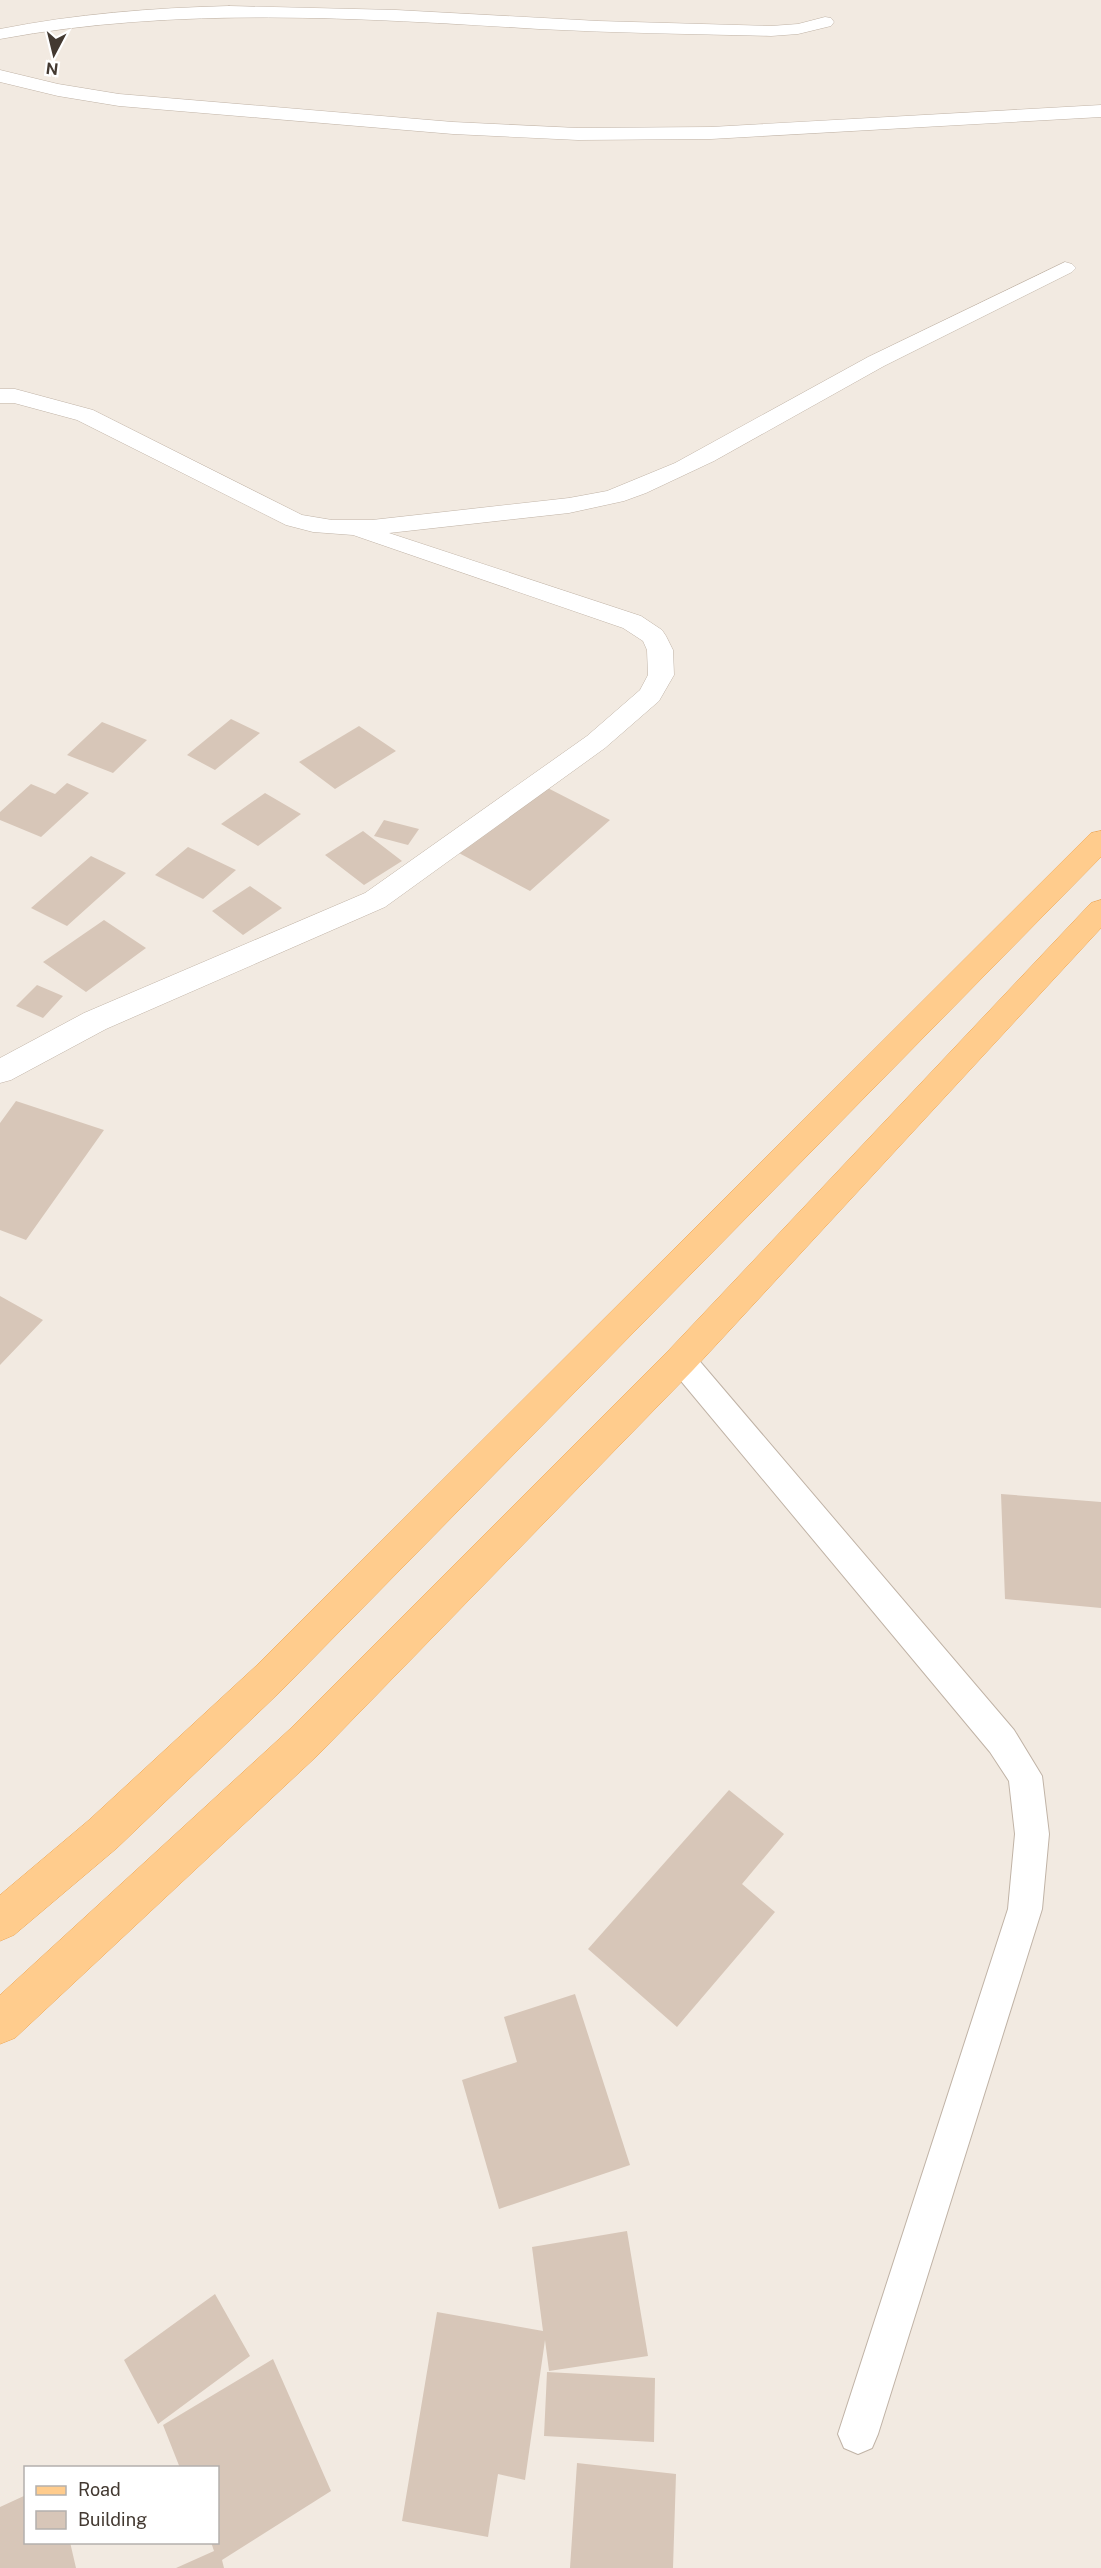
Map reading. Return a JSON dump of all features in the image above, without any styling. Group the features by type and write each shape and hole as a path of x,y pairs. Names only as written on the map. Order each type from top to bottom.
{"main road":[{"path":"0,1921 103,1834 269,1678 1101,840"},
{"path":"0,2023 304,1742 681,1360 1101,910"}],"street":[{"path":"0,34 25,28 135,15 281,11 447,16 598,26 771,31 798,29 825,22"},
{"path":"0,76 58,90 119,100 453,128 578,134 722,132 1101,111"},
{"path":"0,396 15,396 85,415 294,520 316,527 350,528 583,505 638,488 692,462 881,358 1065,268"},
{"path":"0,1072 95,1021 375,900 596,742 650,695 661,675 660,650 652,636 632,622 350,528"}],"lane":[{"path":"681,1360 1002,1741 1025,1776 1032,1834 1025,1909 858,2434"}],"building":[{"path":"231,719 260,733 215,770 187,755"},
{"path":"102,722 147,740 113,773 67,755"},
{"path":"359,726 396,751 335,789 299,762"},
{"path":"67,783 89,793 41,837 0,820 0,812 31,784 55,794"},
{"path":"538,783 610,820 530,891 457,852"},
{"path":"265,793 301,814 258,846 221,824"},
{"path":"384,820 419,829 408,845 374,836"},
{"path":"363,831 402,861 364,885 325,855"},
{"path":"188,847 236,870 203,899 155,875"},
{"path":"91,856 126,873 67,926 31,908"},
{"path":"250,886 282,908 243,935 212,911"},
{"path":"104,920 146,948 86,992 43,962"},
{"path":"37,985 63,996 43,1018 16,1006"},
{"path":"16,1101 104,1130 26,1240 0,1230 0,1123"},
{"path":"0,1296 43,1320 0,1365"},
{"path":"1001,1494 1101,1502 1101,1608 1005,1599"},
{"path":"729,1790 784,1834 742,1884 775,1912 677,2027 588,1949"},
{"path":"575,1994 630,2165 499,2209 462,2080 517,2062 504,2017"},
{"path":"627,2231 648,2356 549,2371 545,2340 525,2480 498,2474 488,2537 402,2521 437,2312 543,2331 532,2247"},
{"path":"215,2294 250,2356 158,2424 124,2360"},
{"path":"273,2359 331,2491 222,2560 224,2568 176,2568 214,2551 212,2544 219,2544 219,2466 179,2466 163,2425"},
{"path":"547,2372 655,2378 654,2442 544,2436"},
{"path":"577,2463 676,2474 673,2568 570,2568"},
{"path":"24,2496 24,2544 70,2544 76,2568 0,2568 0,2507"}]}
